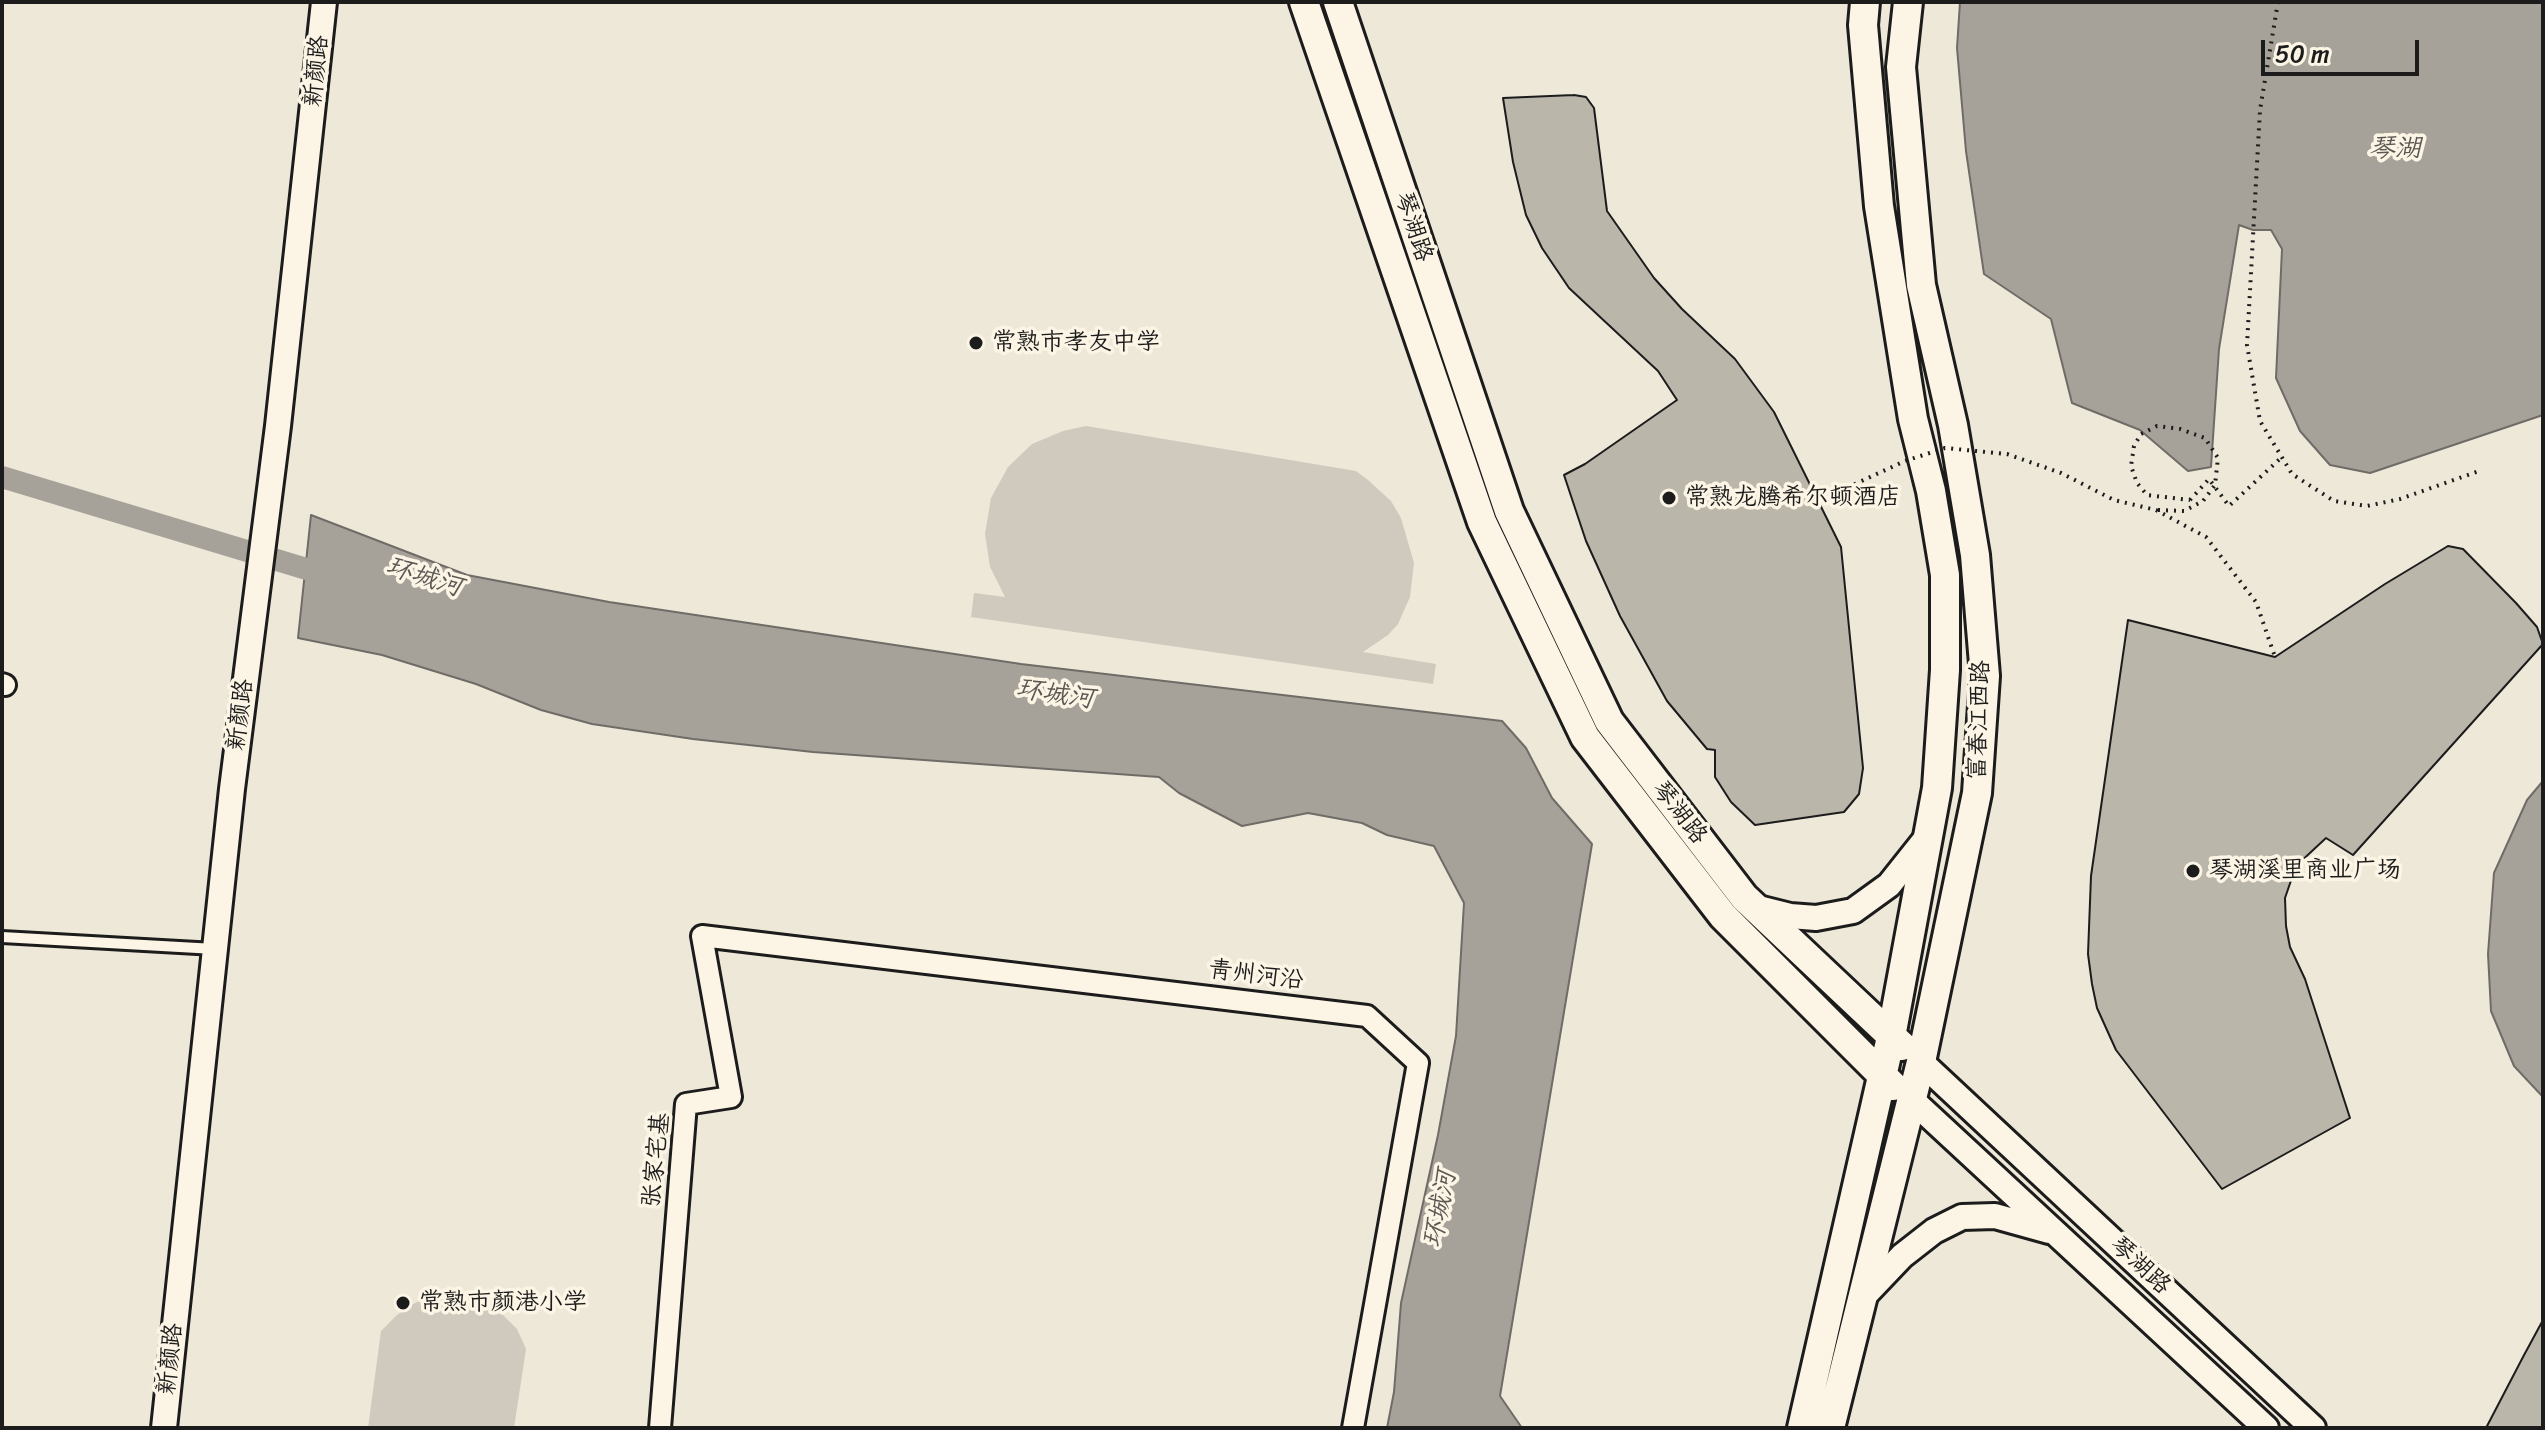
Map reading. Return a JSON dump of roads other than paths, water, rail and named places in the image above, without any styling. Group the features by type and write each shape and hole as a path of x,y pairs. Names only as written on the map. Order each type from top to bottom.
{"main road":[{"name":"琴湖路","path":"1304,2 1482,522 1585,737 1723,916 1882,1078 1913,1101"},
{"name":"琴湖路","path":"1338,2 1509,511 1609,721 1754,907 1921,1062"},
{"name":"富春江西路","path":"1802,1428 1891,1037 1938,773 1945,670 1945,575 1931,491 1913,419 1879,206 1863,25 1865,2"},
{"name":"富春江西路","path":"1830,1428 1913,1101 1977,793 1985,676 1975,555 1953,425 1921,285 1901,67 1908,2"}],"street":[{"name":"新颜路","path":"164,1428 232,789 278,426 324,2"},
{"path":"1754,907 1790,916 1816,918 1853,911 1889,885 1928,836"},
{"name":"张家宅基","path":"660,1428 686,1104 731,1097 702,936"},
{"name":"青州河沿","path":"702,936 1367,1016 1418,1063 1353,1428"},
{"name":"琴湖路","path":"1921,1062 2313,1428"},
{"name":"琴湖路","path":"1913,1101 2266,1428"},
{"path":"1863,1297 1902,1256 1934,1231 1962,1217 1995,1216 2055,1233"}],"lane":[{"path":"2,937 215,949"}],"water":[{"name":"琴湖","path":"1960,2 2543,2 2543,415 2370,473 2330,465 2300,431 2276,378 2282,249 2271,230 2253,230 2239,225 2219,349 2211,467 2188,471 2140,430 2072,403 2051,319 1984,274 1966,151 1957,48"},
{"path":"311,515 467,575 609,602 1021,664 1502,721 1526,748 1552,798 1592,844 1500,1396 1522,1428 1387,1428 1394,1392 1401,1303 1456,1036 1464,903 1434,846 1387,835 1362,823 1308,813 1242,826 1179,793 1159,777 813,752 693,739 592,724 541,710 476,684 382,655 298,638"},
{"path":"2543,781 2543,1097 2514,1066 2491,1011 2488,954 2494,873 2527,800"}],"waterway":[{"name":"环城河","path":"2,477 333,577"}],"place":[{"name":"常熟市孝友中学","path":"976,343"},
{"name":"常熟龙腾希尔顿酒店","path":"1669,498"},
{"name":"琴湖溪里商业广场","path":"2193,871"},
{"name":"常熟市颜港小学","path":"403,1303"}]}
